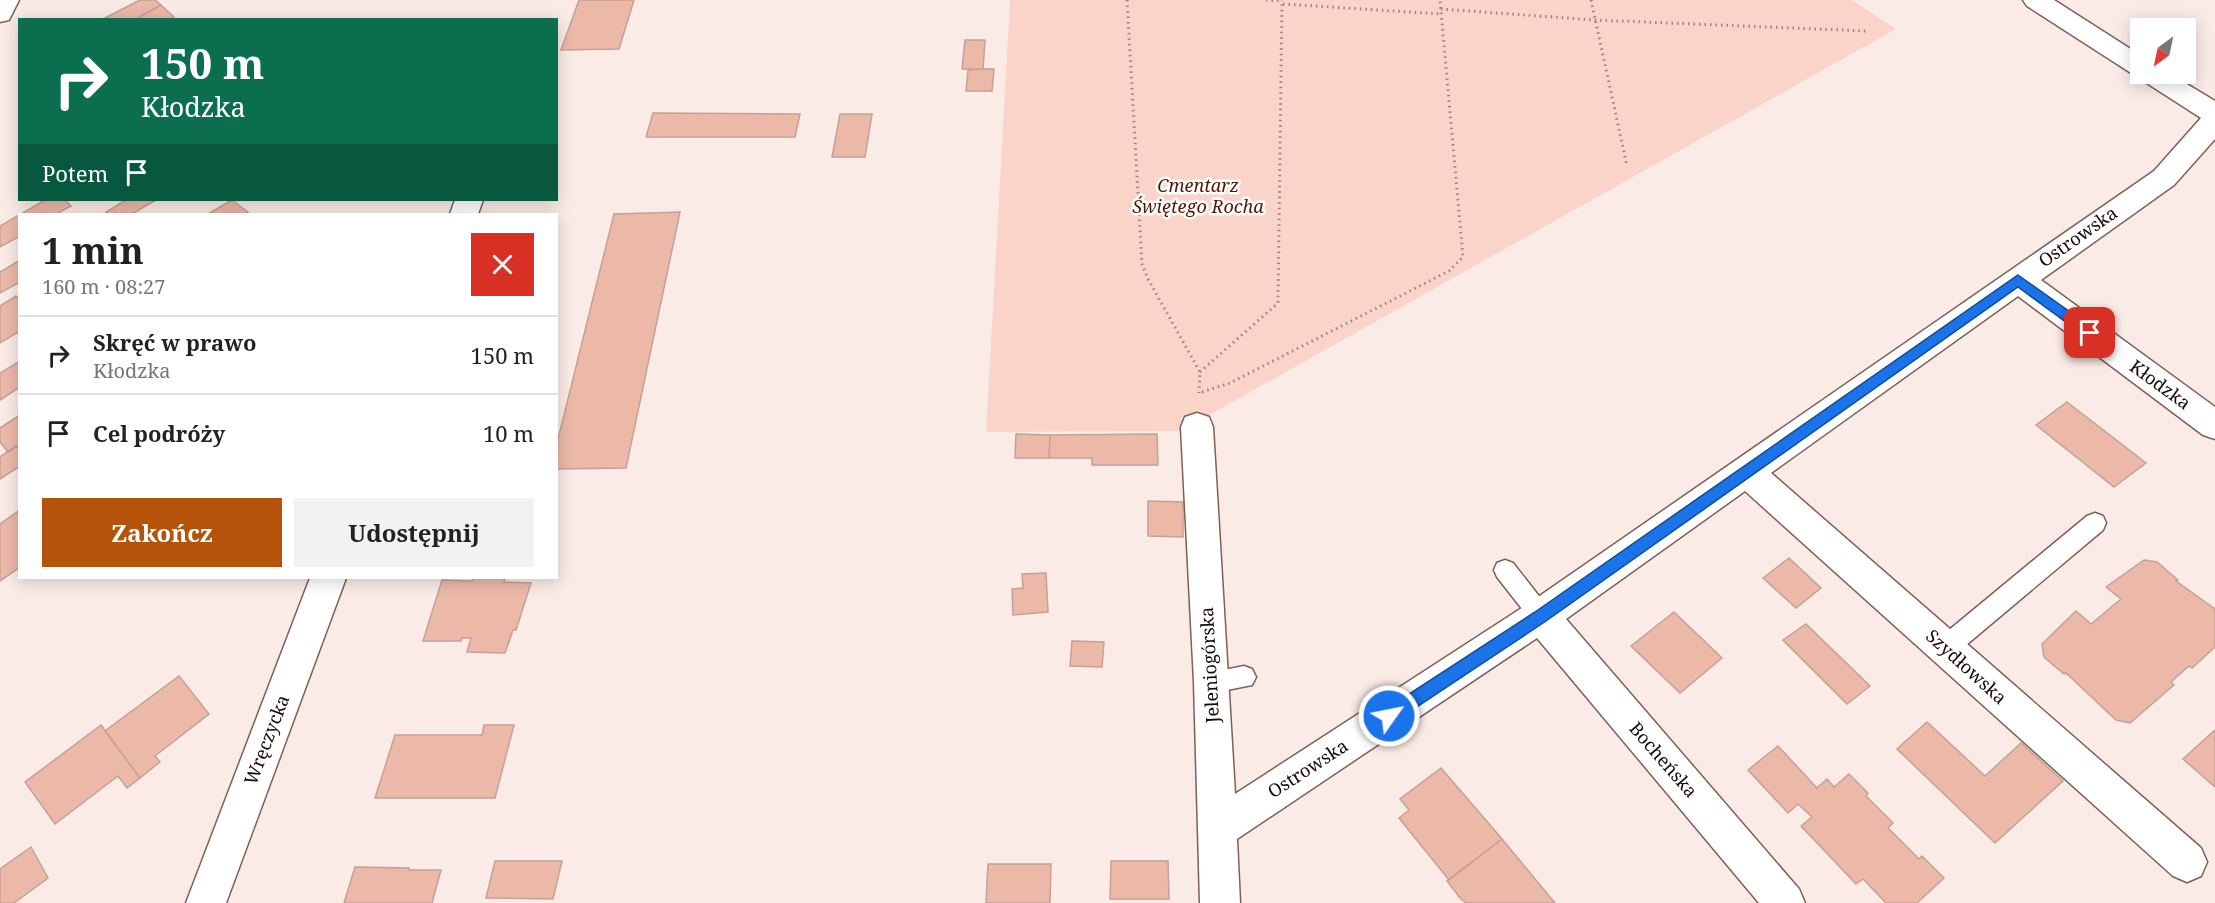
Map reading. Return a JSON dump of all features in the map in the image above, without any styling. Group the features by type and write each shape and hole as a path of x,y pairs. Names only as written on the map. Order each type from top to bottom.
{"street":[{"path":"0,14 6,0"},
{"path":"2037,0 2130,60"},
{"path":"2167,84 2215,114"},
{"name":"Ostrowska","path":"1217,829 1541,616 2164,177 2215,121"},
{"name":"Kłodzka","path":"2018,280 2215,425"},
{"name":"Jeleniogórska","path":"1198,410 1228,680 1217,829 1220,903"},
{"name":"Szydłowska","path":"1746,471 2187,862"},
{"name":"Wręczycka","path":"206,903 328,579"},
{"name":"Bocheńska","path":"1541,616 1785,903"}],"lane":[{"path":"1945,648 2095,523"},
{"path":"1505,570 1541,616"}],"path":[{"path":"1127,0 1142,264 1148,279 1200,372 1278,303 1282,1"},
{"path":"1266,0 1595,20 1866,31"},
{"path":"1198,410 1230,382 1449,271 1463,257 1440,0"},
{"path":"1591,0 1626,166"}],"green space":[{"name":"Cmentarz Świętego Rocha","path":"1010,0 1852,0 1896,29 1181,431 986,432"}],"building":[{"path":"140,0 155,0 161,5 138,18 105,18"},
{"path":"579,0 634,0 619,49 561,50"},
{"path":"161,5 174,17 172,18 138,18"},
{"path":"965,40 985,40 983,69 962,69"},
{"path":"994,69 992,91 966,91 968,70"},
{"path":"653,113 800,114 795,137 646,137"},
{"path":"840,114 872,114 865,157 832,157"},
{"path":"43,201 66,201 71,206 58,213 23,213"},
{"path":"124,201 154,201 134,213 106,212"},
{"path":"230,201 248,212 246,213 210,213"},
{"path":"680,212 626,468 558,469 558,439 614,214"},
{"path":"18,215 18,237 0,247 0,226"},
{"path":"18,261 18,283 0,293 0,272"},
{"path":"16,296 18,298 18,332 0,343 0,306"},
{"path":"18,362 18,388 0,400 0,373"},
{"path":"2067,402 2146,463 2114,487 2036,425"},
{"path":"18,416 18,445 8,452 0,442 0,428"},
{"path":"1016,434 1050,435 1049,458 1015,458"},
{"path":"1157,434 1158,465 1092,465 1092,458 1049,458 1050,435"},
{"path":"16,446 18,448 18,467 0,479 0,457"},
{"path":"1148,501 1183,502 1183,537 1148,536"},
{"path":"18,511 18,568 0,581 0,524"},
{"path":"1789,558 1821,588 1796,608 1763,578"},
{"path":"2144,560 2157,562 2178,580 2176,581 2215,609 2215,647 2192,668 2189,666 2171,682 2174,685 2130,723 2116,720 2066,673 2064,674 2044,657 2042,644 2076,611 2091,624 2121,599 2106,587"},
{"path":"1046,573 1048,612 1013,615 1012,589 1023,588 1022,574"},
{"path":"473,579 505,579 504,582 531,583 516,630 513,630 505,653 467,652 471,638 462,638 461,641 423,641 442,580 472,581"},
{"path":"1674,612 1722,658 1680,693 1631,646"},
{"path":"1806,624 1870,686 1847,704 1783,640"},
{"path":"1072,641 1104,642 1102,667 1070,666"},
{"path":"179,676 209,714 155,756 160,762 140,778 105,731"},
{"path":"1927,722 1985,776 2021,743 2063,781 1995,843 1897,749"},
{"path":"101,725 140,778 127,788 118,776 55,824 25,782"},
{"path":"484,725 514,725 495,798 375,798 395,735 482,735"},
{"path":"2215,730 2215,787 2183,759"},
{"path":"1778,746 1817,788 1827,779 1834,787 1849,774 1868,793 1866,796 1893,823 1888,828 1919,859 1922,856 1944,878 1917,903 1886,903 1863,879 1856,884 1801,826 1812,817 1798,804 1788,813 1748,770"},
{"path":"1441,768 1502,839 1449,880 1399,818 1409,810 1400,799"},
{"path":"1502,839 1555,903 1466,903 1460,898 1447,881"},
{"path":"31,847 48,878 14,903 0,903 0,869"},
{"path":"495,861 562,861 553,899 486,898"},
{"path":"1111,861 1168,861 1169,899 1110,899"},
{"path":"988,864 1051,864 1050,903 986,903"},
{"path":"355,867 441,870 432,903 344,903"}],"route":[{"path":"1389,716 1541,616 2018,280 2090,333"}]}
